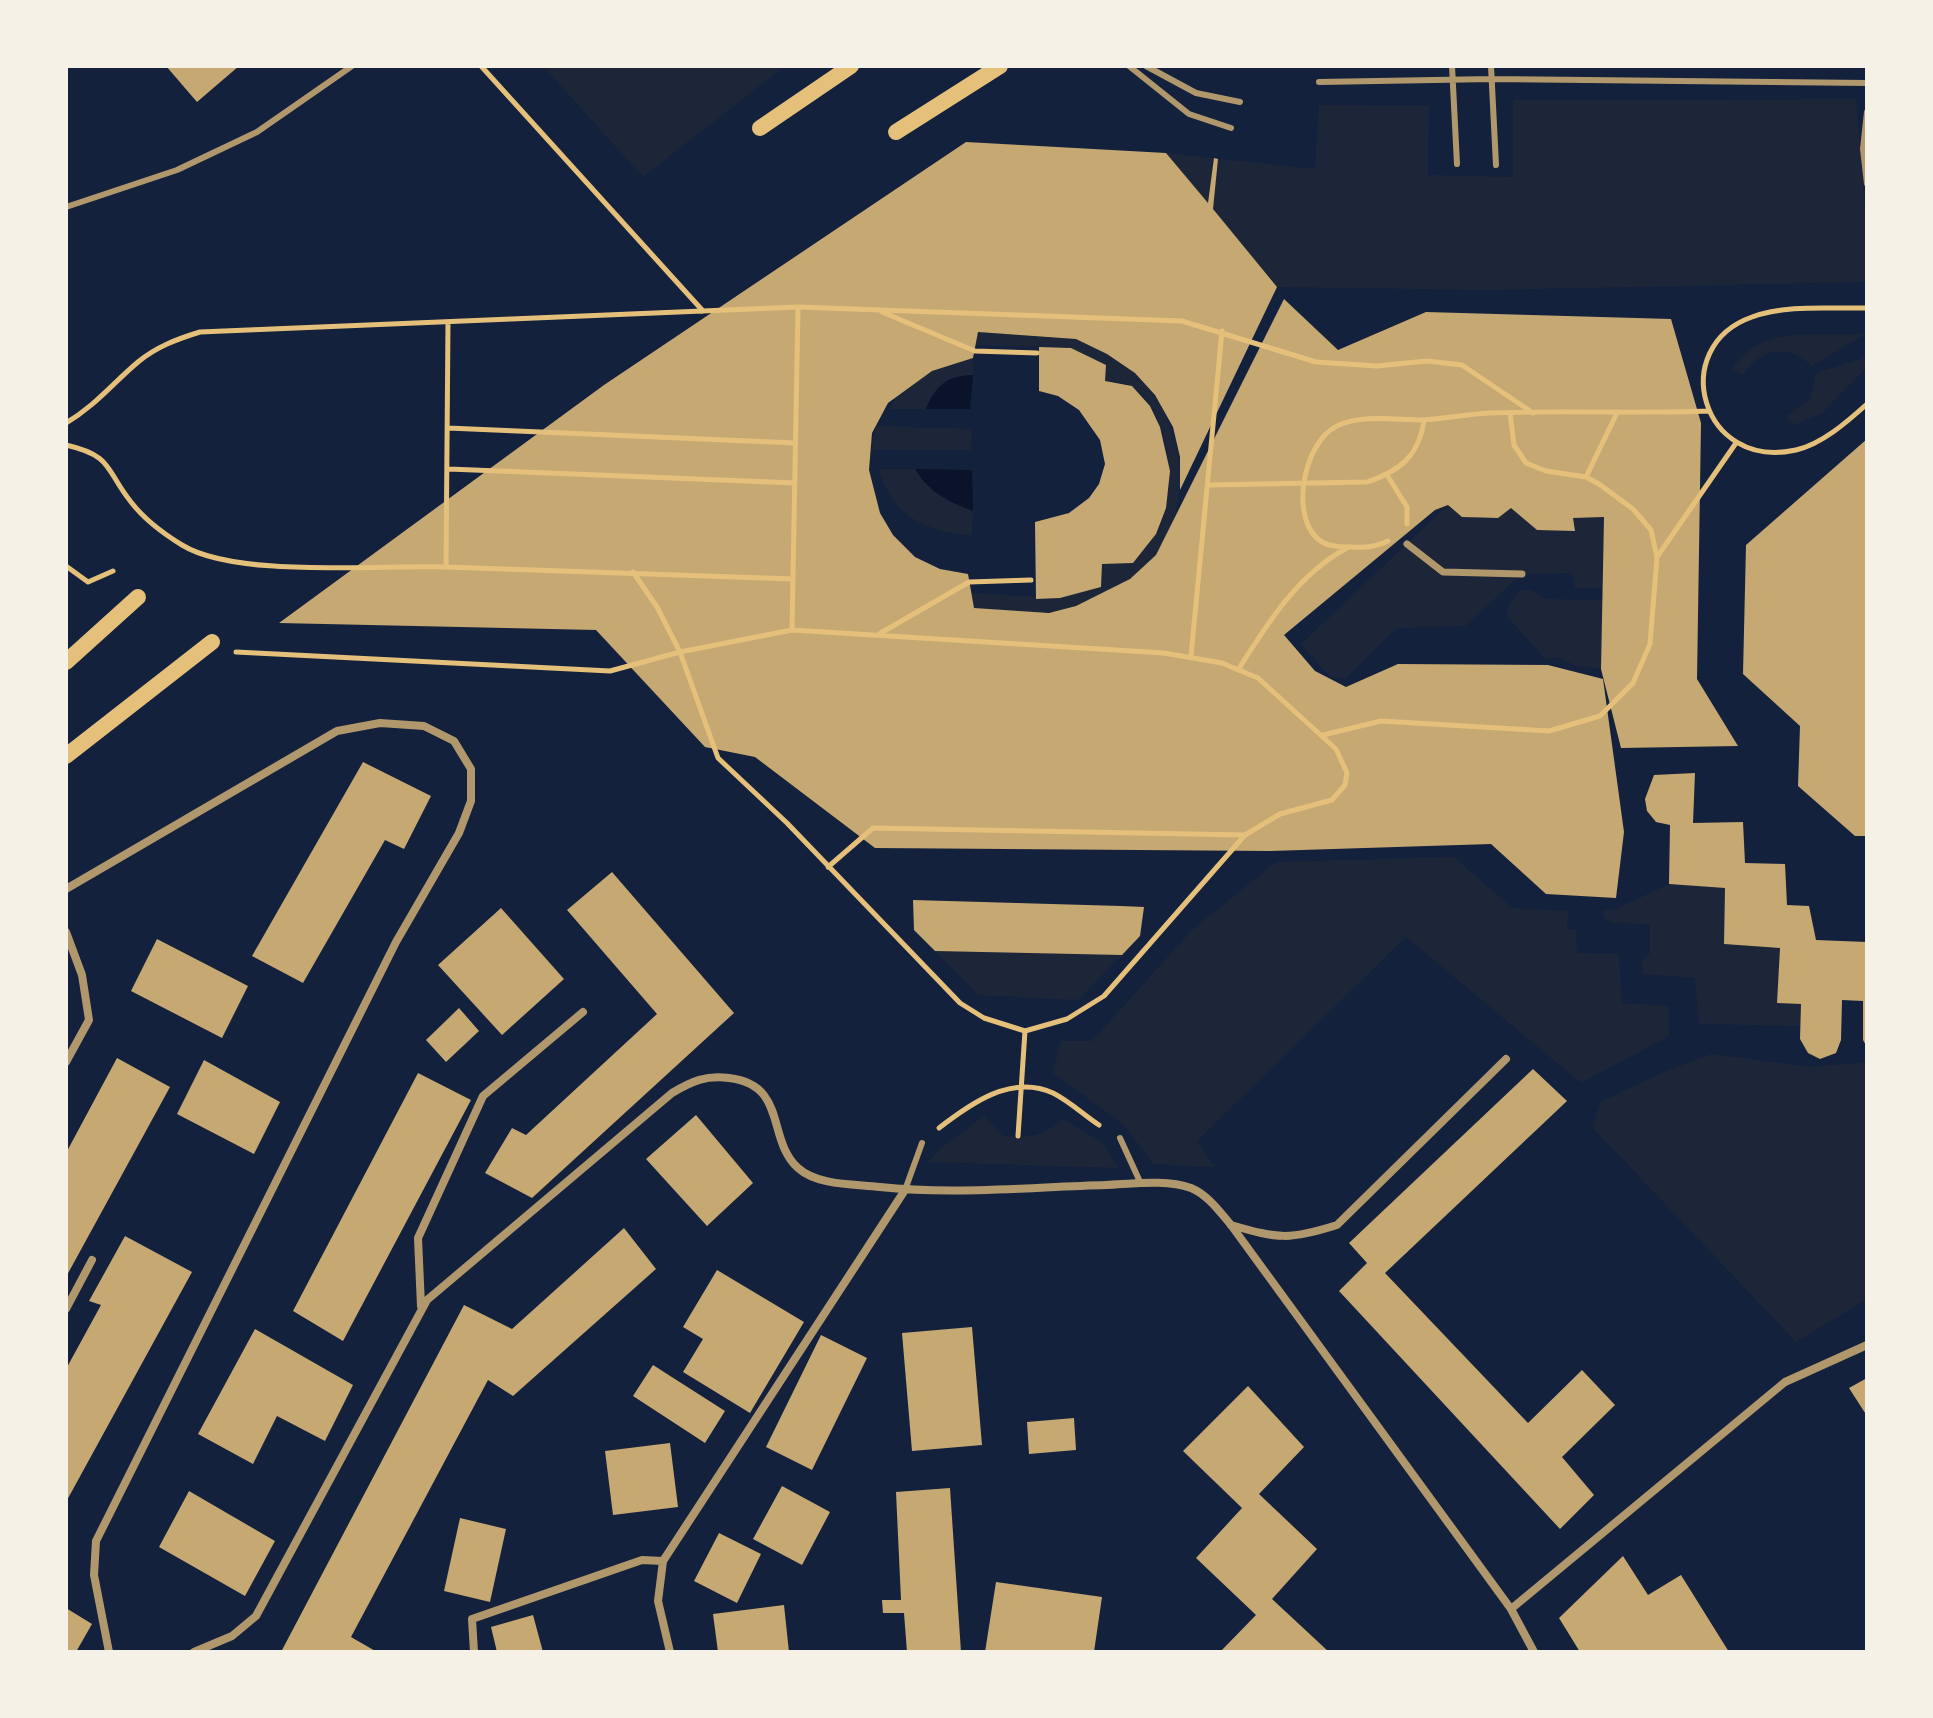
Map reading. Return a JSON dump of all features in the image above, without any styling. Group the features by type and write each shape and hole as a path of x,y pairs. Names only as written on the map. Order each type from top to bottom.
{"main road":[{"path":"760,128 851,66"},
{"path":"896,132 1000,66"},
{"path":"66,662 138,597"},
{"path":"66,756 212,642"}],"street":[{"path":"1407,544 1443,572 1522,574"},
{"path":"66,889 337,731 380,723 424,726 454,741 471,769 471,801 459,833 396,942 96,1541 94,1575 109,1652"},
{"path":"66,932 82,975 89,1020 66,1062"},
{"path":"421,1308 418,1238 483,1096 583,1012"},
{"path":"1231,1225 1274,1237 1300,1237 1337,1225 1506,1059"},
{"path":"194,1652 232,1636 256,1616 421,1308 672,1093 697,1078 744,1080 759,1090 771,1104 785,1150 799,1169 825,1181 905,1190 1141,1184 1193,1189 1231,1225 1511,1609 1534,1652"},
{"path":"670,1652 658,1601 663,1561 905,1190"},
{"path":"66,1309 92,1260"},
{"path":"1511,1609 1785,1382 1867,1345"},
{"path":"474,1652 472,1619 642,1560 663,1561"}],"lane":[{"path":"66,207 177,170 257,132 352,66"},
{"path":"1129,66 1189,114 1231,128"},
{"path":"1146,66 1196,93 1240,102"},
{"path":"1452,66 1457,164"},
{"path":"1491,66 1496,165"},
{"path":"1319,82 1492,79 1867,83"},
{"path":"1867,112 1863,149 1867,184"},
{"path":"1120,1138 1141,1184"},
{"path":"905,1190 922,1143"}],"path":[{"path":"481,66 704,311"},
{"path":"792,630 798,307"},
{"path":"66,423 104,397 137,363 156,349 200,332 798,307 1182,321 1316,362 1377,366 1427,361 1462,365 1533,413"},
{"path":"1867,308 1768,312 1749,317 1730,331 1704,367 1703,392 1709,411 1723,432 1736,443 1772,452 1797,450 1821,440 1867,404"},
{"path":"877,310 975,351 1037,353"},
{"path":"446,567 448,322"},
{"path":"1191,656 1222,331"},
{"path":"1392,538 1373,546 1348,547 1324,543 1315,536 1305,510 1304,482 1309,456 1315,444 1335,426 1361,419 1424,420 1510,413 1616,415 1709,411"},
{"path":"1323,735 1381,721 1549,731 1600,716 1633,683 1650,644 1657,557 1651,530 1633,509 1586,477 1546,471 1526,463 1514,445 1510,413"},
{"path":"1586,477 1616,415"},
{"path":"1207,485 1367,482 1387,475 1415,452 1424,420"},
{"path":"448,428 795,443"},
{"path":"1657,557 1736,443"},
{"path":"66,445 98,456 111,467 130,501 149,521 179,543 217,561 793,579"},
{"path":"449,469 795,483"},
{"path":"1387,475 1407,507 1408,522 1399,533"},
{"path":"1238,670 1267,624 1308,576 1348,547"},
{"path":"66,566 88,582 113,571"},
{"path":"227,652 610,671 680,652 792,630 1191,656 1258,678 1323,735 1336,749 1347,773 1341,793 1332,800 1280,814 1245,835 1176,918 1104,996 1067,1019 1025,1031 984,1018 960,1003 718,758 680,652 657,607 633,572"},
{"path":"877,635 969,582 1031,580"},
{"path":"828,867 873,828 1245,835"},
{"path":"1018,1136 1025,1031"},
{"path":"939,1128 982,1096 1021,1088 1051,1092 1099,1125"}],"shaded area":[{"path":"543,66 785,66 643,177"},
{"path":"1856,99 1867,235 1867,282 1487,290 1277,287 1166,153 1315,169 1319,105 1429,106 1428,175 1513,177 1513,100"},
{"path":"978,332 1063,336 1107,352 1134,371 1155,397 1170,426 1179,458 1179,491 1172,523 1157,553 1121,585 1064,610 1039,612 974,608 970,593 1060,598 1101,587 1102,564 1133,563 1154,537 1162,515 1168,476 1164,437 1147,402 1134,388 1105,381 1106,365 1071,348 975,345"},
{"path":"1867,333 1812,366 1794,354 1776,352 1758,359 1743,375 1732,369 1745,354 1776,338"},
{"path":"1867,357 1867,367 1821,414 1794,425 1786,416 1810,399 1816,373"},
{"path":"973,358 973,375 944,384 933,395 926,409 890,409 904,389 925,374"},
{"path":"973,375 970,409 926,409 943,383 956,377"},
{"path":"876,426 972,429 971,450 871,450"},
{"path":"879,469 915,469 940,495 973,511 972,535 940,530 913,518 892,498"},
{"path":"915,469 972,470 973,511 940,495"},
{"path":"1448,505 1463,514 1479,518 1495,517 1511,508 1537,530 1575,530 1573,518 1604,517 1602,588 1575,588 1572,573 1522,574 1465,626 1397,628 1345,679 1329,676 1301,644"},
{"path":"1520,590 1532,590 1544,599 1603,600 1601,669 1575,666 1559,657 1546,660 1506,615 1510,602"},
{"path":"1454,857 1512,908 1568,911 1567,930 1576,930 1577,953 1619,954 1622,1003 1669,1006 1669,1036 1581,1083 1406,937 1197,1141 1215,1167 1153,1164 1123,1124 1053,1073 1061,1041 1092,1041 1192,930 1276,862"},
{"path":"1669,884 1725,888 1724,944 1780,948 1778,1003 1801,1004 1801,1026 1699,1024 1695,978 1642,974 1642,961 1650,953 1650,924 1613,923 1605,919 1603,911 1616,909"},
{"path":"935,951 1122,955 1078,1000 978,995"},
{"path":"1712,1054 1810,1067 1867,1062 1867,1299 1796,1342 1593,1128 1600,1102 1666,1071"},
{"path":"984,1116 1003,1136 1035,1135 1063,1119 1103,1143 1119,1168 928,1162 940,1149"}],"building":[{"path":"166,66 239,66 197,102"},
{"path":"966,142 1166,153 1208,203 1214,158 1218,159 1213,209 1277,287 1180,490 1180,457 1173,427 1155,395 1135,373 1107,354 1076,339 978,332 973,358 932,371 888,403 872,433 869,470 880,513 893,535 915,557 940,569 968,574 974,608 1049,613 1076,606 1130,579 1156,555 1284,299 1338,350 1426,312 1671,319 1701,423 1697,679 1738,746 1621,748 1601,669 1604,517 1573,518 1575,531 1537,530 1511,508 1498,518 1462,517 1448,505 1435,510 1284,635 1315,671 1346,687 1398,664 1548,665 1603,679 1624,832 1616,898 1546,894 1491,844 1270,851 875,848 755,757 705,747 596,630 279,623 604,385"},
{"path":"1039,347 1071,348 1106,365 1105,381 1132,386 1150,406 1160,427 1170,471 1166,508 1156,534 1133,563 1102,564 1101,587 1060,598 1036,599 1035,522 1069,513 1089,498 1099,484 1105,464 1100,440 1079,410 1058,396 1039,391"},
{"path":"1867,439 1867,836 1855,836 1798,786 1800,726 1743,674 1746,545"},
{"path":"363,762 431,796 404,849 385,840 303,983 252,956"},
{"path":"1695,773 1693,823 1743,822 1745,863 1785,864 1787,905 1809,906 1816,940 1867,942 1867,1047 1863,1040 1863,1001 1842,1000 1841,1040 1836,1053 1820,1059 1808,1053 1800,1039 1801,1004 1777,1003 1780,948 1724,944 1725,888 1669,884 1670,825 1656,822 1647,811 1645,799 1654,775"},
{"path":"612,872 734,1013 532,1198 485,1173 512,1128 526,1135 657,1014 567,910"},
{"path":"913,900 1144,907 1140,936 1122,955 935,951 914,930"},
{"path":"501,908 564,979 502,1035 438,965"},
{"path":"157,939 248,986 222,1038 131,991"},
{"path":"459,1008 479,1031 446,1062 426,1040"},
{"path":"117,1058 170,1087 66,1277 66,1153"},
{"path":"204,1060 280,1102 254,1154 177,1114"},
{"path":"1533,1069 1567,1101 1385,1273 1528,1423 1582,1370 1615,1405 1562,1457 1594,1495 1560,1529 1339,1291 1367,1263 1349,1243"},
{"path":"418,1073 471,1100 343,1341 293,1311"},
{"path":"696,1115 753,1183 707,1226 646,1159"},
{"path":"624,1228 656,1269 513,1396 488,1380 351,1637 377,1652 281,1652 464,1305 512,1329"},
{"path":"125,1236 192,1272 66,1502 66,1369 101,1305 89,1301"},
{"path":"717,1270 804,1322 750,1413 683,1372 703,1339 683,1327"},
{"path":"972,1327 982,1445 912,1451 902,1333"},
{"path":"255,1329 353,1385 325,1441 277,1416 253,1464 198,1434"},
{"path":"821,1335 867,1358 812,1470 766,1447"},
{"path":"653,1365 725,1411 705,1443 633,1396"},
{"path":"1867,1378 1867,1416 1849,1388"},
{"path":"1248,1386 1304,1447 1259,1494 1317,1549 1272,1599 1329,1652 1220,1652 1256,1615 1196,1558 1242,1508 1183,1451"},
{"path":"1074,1418 1076,1450 1029,1454 1027,1422"},
{"path":"670,1443 678,1507 613,1515 605,1451"},
{"path":"782,1486 830,1512 802,1565 753,1539"},
{"path":"950,1488 961,1652 907,1652 904,1613 883,1613 882,1600 901,1600 896,1492"},
{"path":"189,1491 275,1541 245,1596 159,1547"},
{"path":"460,1518 506,1529 490,1602 444,1591"},
{"path":"719,1533 761,1554 737,1603 694,1581"},
{"path":"1623,1556 1648,1595 1681,1575 1729,1652 1580,1652 1559,1618"},
{"path":"996,1582 1102,1597 1094,1652 985,1652"},
{"path":"784,1605 789,1652 718,1652 713,1614"},
{"path":"66,1608 92,1624 76,1652 66,1652"},
{"path":"533,1615 543,1652 497,1652 491,1627"}]}
